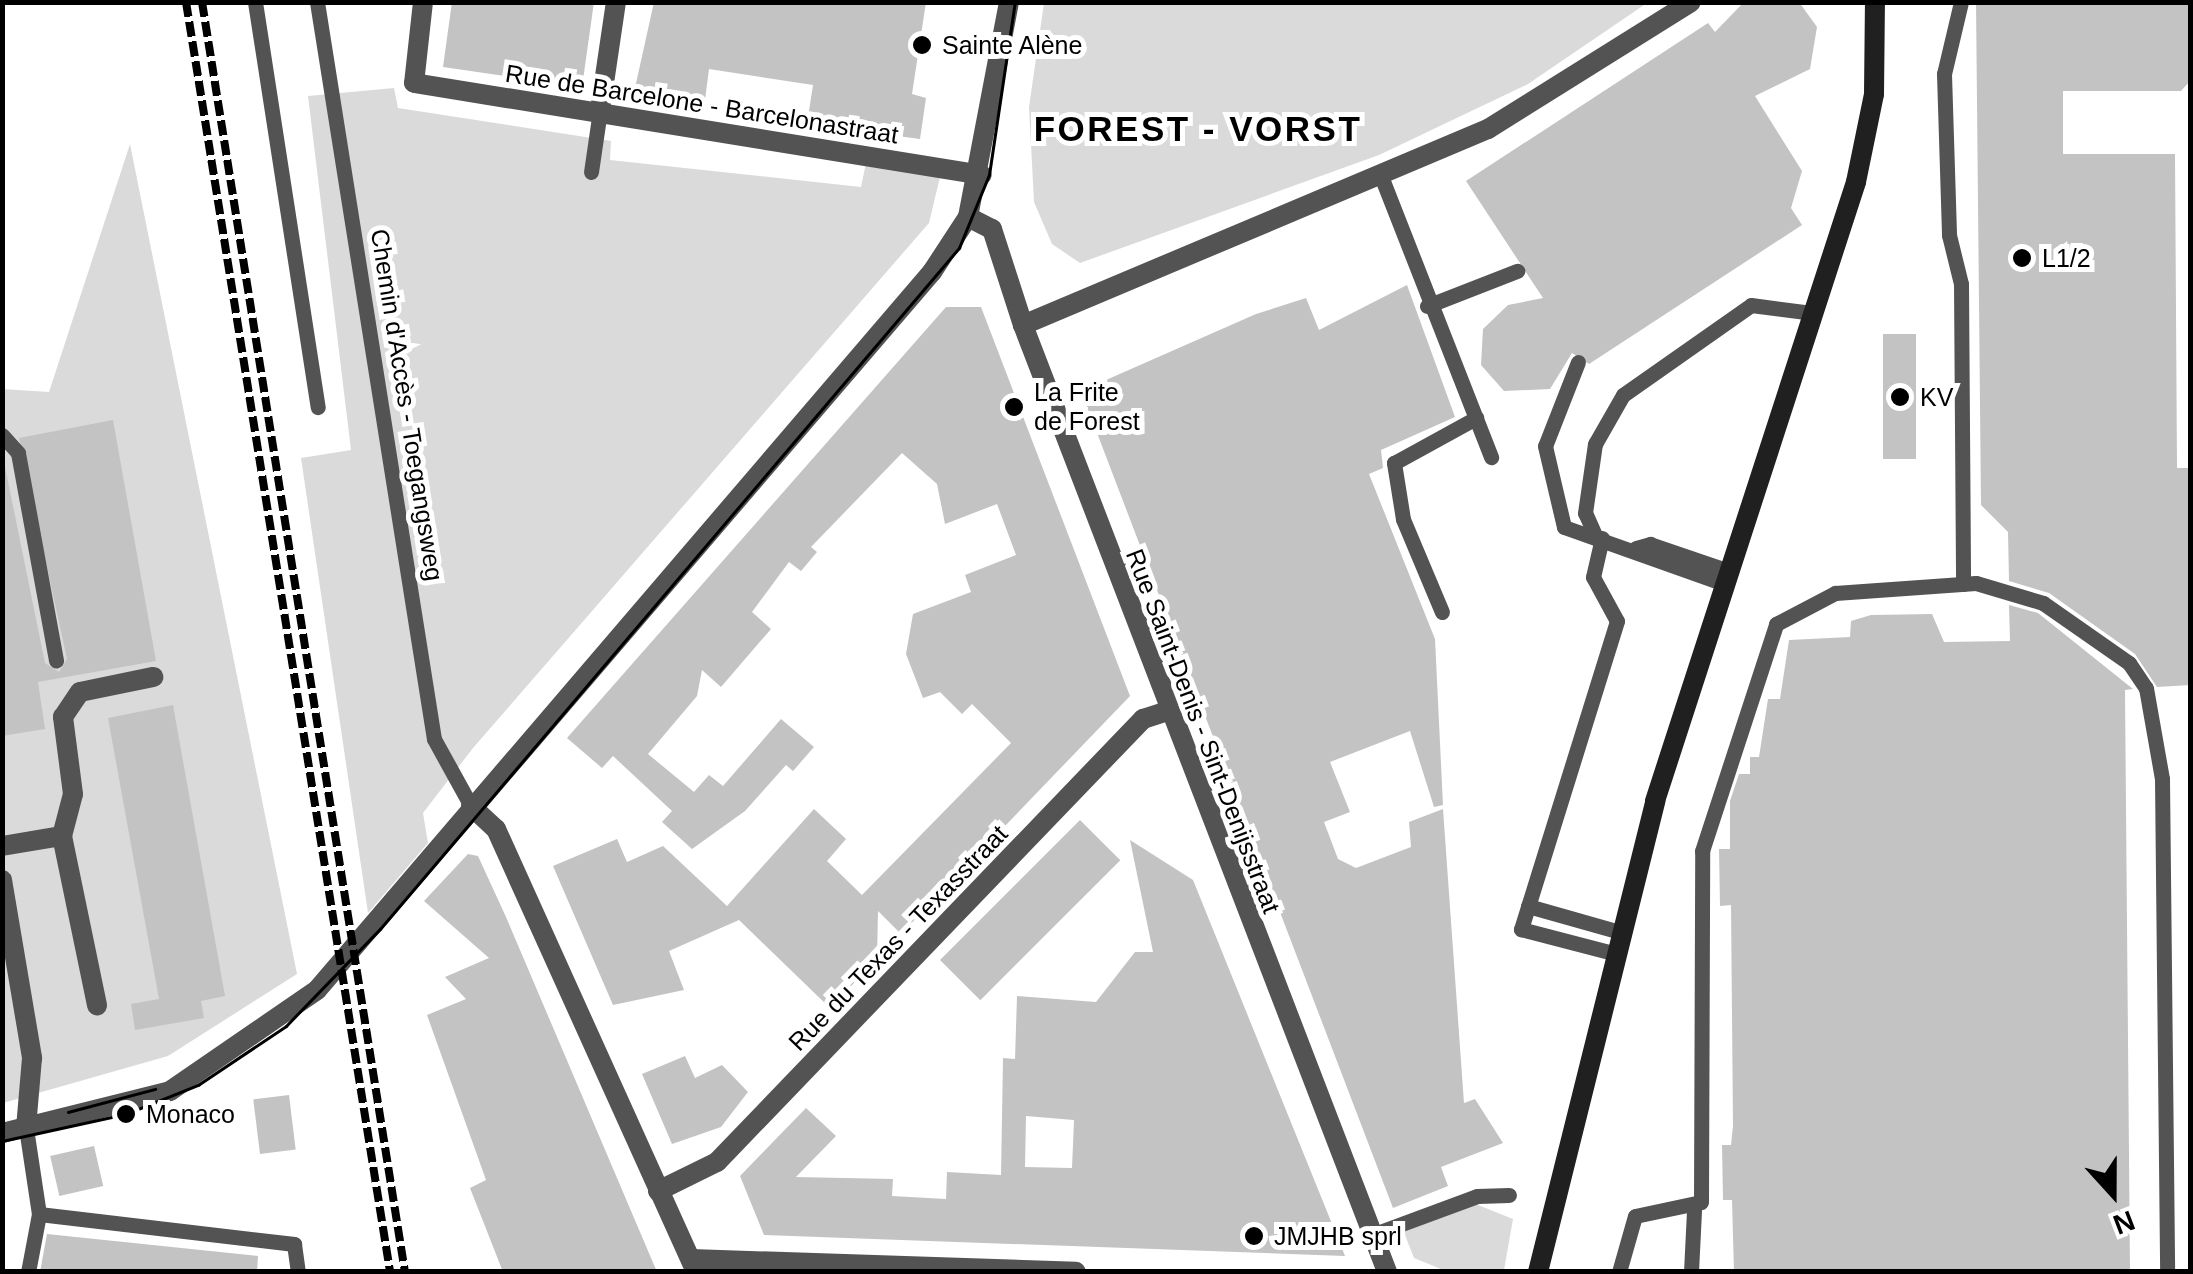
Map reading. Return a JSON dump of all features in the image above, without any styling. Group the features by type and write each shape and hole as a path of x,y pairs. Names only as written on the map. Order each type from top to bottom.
{"main road":[{"path":"1538,1272 1620,932 1727,577 1866,140 1875,2"}],"street":[{"name":"Rue de Barcelone - Barcelonastraat","path":"423,2 414,83 600,110 982,175"},
{"path":"600,110 616,2"},
{"path":"2,1133 170,1091 272,1028 333,974 471,806 932,272 968,217 982,175 1009,2"},
{"path":"1023,325 1381,176 1538,102 1691,3"},
{"name":"Rue Saint-Denis - Sint-Denijsstraat","path":"968,217 992,229 1023,325 1168,711 1369,1236 1387,1272"},
{"path":"97,1004 62,836 73,794 63,717 80,692 153,677"},
{"name":"Rue du Texas - Texasstraat","path":"658,1191 717,1162 1143,719 1168,711"},
{"path":"471,806 496,830 694,1266 1076,1272"},
{"path":"2,846 62,836"},
{"path":"2,880 32,1058 26,1128"}],"lane":[{"path":"255,2 318,407"},
{"name":"Chemin d'Accès - Toegangsweg","path":"317,2 434,739 471,806"},
{"path":"1961,2 1944,74 1949,234 1961,284 1963,584"},
{"path":"591,172 600,110"},
{"path":"1381,176 1427,306 1492,457"},
{"path":"1427,306 1517,271"},
{"path":"1614,954 1520,929 1617,621 1593,577 1599,536 1585,513 1596,444 1623,395 1751,305 1812,313"},
{"path":"1578,362 1552,417 1546,469 1564,527 1727,577"},
{"path":"1442,612 1404,519 1394,463 1476,418"},
{"path":"4,438 18,453 56,661"},
{"path":"1691,1272 1694,1210 1703,1187 1702,851 1776,624 1835,593 1963,584 2042,602 2130,664 2146,688 2162,779 2167,1272"},
{"path":"1528,906 1620,932"},
{"path":"26,1128 40,1214 28,1272"},
{"path":"1369,1236 1477,1196 1509,1195"},
{"path":"1619,1272 1634,1216 1694,1210"},
{"path":"40,1214 294,1244 298,1272"}],"shaded area":[{"path":"1044,2 1647,3 1528,84 1379,155 1080,263 1052,244 1034,202 1029,107"},
{"path":"394,88 398,108 611,141 610,160 861,187 866,163 940,177 929,223 473,748 423,813 428,843 368,913 301,458 351,450 308,96"},
{"path":"130,144 297,974 168,1056 3,1103 2,389 49,392"},
{"path":"1473,1203 1513,1219 1504,1270 1441,1269 1414,1258 1403,1230"}],"building":[{"path":"452,2 594,2 582,87 443,67"},
{"path":"654,2 926,2 912,94 926,98 920,139 807,124 813,85 709,69 704,108 633,97"},
{"path":"1744,2 1799,2 1817,27 1810,69 1755,96 1802,171 1791,208 1802,225 1589,364 1572,353 1550,389 1504,391 1481,365 1483,329 1508,305 1543,298 1466,181 1708,23 1715,32"},
{"path":"1976,2 2190,2 2190,81 2181,91 2063,91 2063,154 2175,154 2177,468 2190,468 2190,685 2157,687 2135,654 2049,593 2009,581 2008,532 1981,505"},
{"path":"1407,285 1455,417 1381,450 1383,468 1369,474 1435,639 1443,805 1434,807 1410,731 1330,762 1350,812 1324,822 1338,859 1356,868 1411,847 1409,822 1443,809 1464,1103 1475,1099 1503,1143 1441,1167 1448,1186 1393,1208 1081,391 1256,314 1306,298 1319,330"},
{"path":"946,307 981,307 1130,696 901,934 878,911 877,959 830,1008 739,920 669,951 684,990 613,1005 553,866 617,839 627,862 663,846 727,906 814,809 846,839 827,861 862,895 1011,743 972,704 962,714 940,692 923,698 906,654 913,614 971,592 965,575 1016,555 997,504 945,524 937,484 902,453 811,547 817,552 801,571 789,562 752,612 771,629 721,687 702,670 697,696 648,754 694,792 709,775 723,786 781,719 814,747 793,771 786,765 745,811 692,849 662,822 672,811 613,756 602,768 567,738"},
{"name":"KV","path":"1883,334 1916,334 1916,459 1883,459"},
{"path":"113,420 156,661 38,682 45,729 2,736 2,452 45,663 59,672 67,659 19,438"},
{"path":"2009,605 2038,613 2133,689 2125,690 2130,1272 1734,1272 1732,1200 1723,1200 1722,1145 1731,1145 1733,1126 1731,905 1720,906 1719,849 1730,849 1730,801 1739,774 1750,774 1750,757 1759,757 1768,699 1780,699 1789,640 1850,637 1851,621 1871,615 1932,614 1944,642 2010,641"},
{"path":"173,705 225,996 201,1001 204,1018 135,1030 131,1004 159,999 108,718"},
{"path":"1080,820 1120,860 980,1000 940,960"},
{"path":"1130,840 1193,880 1345,1256 764,1235 740,1176 806,1108 836,1136 796,1177 893,1179 892,1196 946,1199 947,1172 1001,1175 1003,1058 1015,1059 1017,996 1096,1002 1135,952 1153,952","holes":["1026,1116 1074,1120 1072,1168 1025,1167"]},
{"path":"468,854 478,856 506,917 657,1272 503,1272 470,1188 486,1180 427,1015 466,999 445,977 489,958 424,901"},
{"path":"685,1056 695,1078 722,1065 748,1092 721,1127 672,1144 642,1074"},
{"path":"289,1095 296,1150 260,1154 253,1099"},
{"path":"94,1146 103,1186 59,1196 50,1156"},
{"path":"47,1234 258,1256 257,1272 40,1272"}],"tram line":[{"path":"2,1141 126,1114 198,1085 286,1026 380,929 959,248 989,175 1015,2"},
{"path":"68,1112 155,1089"}],"railway":[{"path":"186,2 390,1272"},
{"path":"202,2 405,1272"}],"place":[{"name":"Sainte Alène","path":"922,45"},
{"name":"L1/2","path":"2022,258"},
{"name":"KV","path":"1900,397"},
{"name":"La Frite de Forest","path":"1014,407"},
{"name":"Monaco","path":"126,1114"},
{"name":"JMJHB sprl","path":"1254,1236"}],"district":[{"name":"FOREST - VORST","path":"1198,129"}]}
